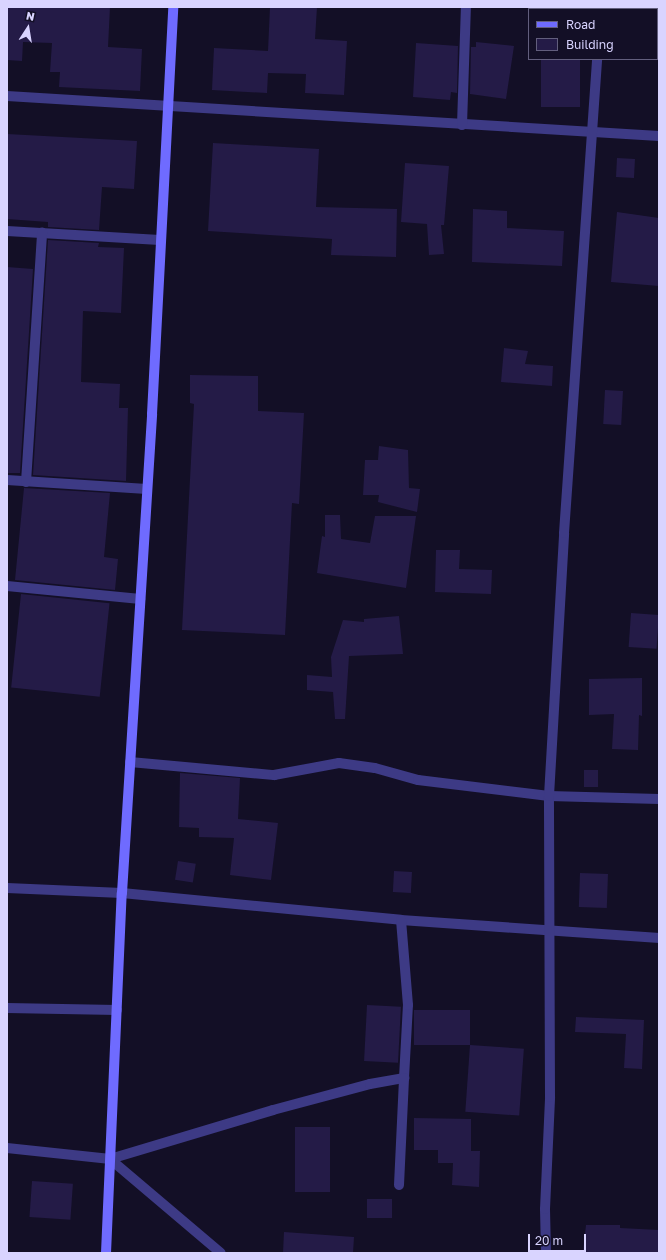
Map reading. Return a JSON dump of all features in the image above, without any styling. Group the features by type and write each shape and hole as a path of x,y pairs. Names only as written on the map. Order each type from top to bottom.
{"street":[{"path":"106,1253 122,893 147,489 173,7"},
{"path":"462,125 466,7"},
{"path":"546,1253 550,1097 549,796 564,526 593,133 597,60"},
{"path":"7,96 659,136"},
{"path":"7,231 160,240"},
{"path":"26,482 42,233"},
{"path":"7,480 147,489"},
{"path":"7,586 140,599"},
{"path":"130,762 274,775 338,763 375,768 418,780 549,796 659,799"},
{"path":"7,888 122,893 401,920 549,932 659,938"},
{"path":"399,1185 408,1005 401,920"},
{"path":"7,1008 117,1010"},
{"path":"7,1148 110,1159 280,1108 370,1084 404,1078"},
{"path":"110,1159 221,1253"}],"building":[{"path":"7,7 110,7 108,47 142,49 140,91 59,87 60,72 50,72 52,43 23,42 22,61 7,60"},
{"path":"270,7 317,7 315,39 347,41 344,95 305,93 306,74 268,73 267,93 212,90 214,48 268,51"},
{"path":"476,42 514,46 506,99 470,94 471,47 476,47"},
{"path":"416,43 458,46 457,93 451,92 450,100 413,97"},
{"path":"541,60 580,60 580,107 541,107"},
{"path":"7,134 137,141 134,189 102,187 99,230 48,227 48,222 7,219"},
{"path":"213,143 319,149 316,207 397,209 396,257 331,255 332,239 208,231"},
{"path":"617,158 635,159 634,178 616,177"},
{"path":"405,163 449,166 444,225 441,225 444,254 429,255 427,224 401,222"},
{"path":"473,209 507,211 507,228 564,231 562,266 472,262"},
{"path":"617,212 659,218 659,286 611,282"},
{"path":"48,240 99,243 98,247 124,248 121,313 83,311 81,382 120,384 119,408 128,408 126,481 33,475"},
{"path":"7,267 33,269 20,473 7,473"},
{"path":"504,348 528,351 525,364 553,366 552,386 501,382"},
{"path":"190,375 258,376 258,411 304,413 299,504 292,503 285,635 182,630 194,404 190,403"},
{"path":"605,390 623,391 621,425 603,424"},
{"path":"379,446 408,450 409,488 420,489 417,512 378,502 379,495 363,495 365,460 378,460"},
{"path":"24,488 110,493 104,557 118,559 115,590 15,580"},
{"path":"325,515 340,515 341,539 370,543 375,516 416,516 406,588 317,573 322,536 325,537"},
{"path":"436,550 460,550 459,569 492,570 491,594 435,592"},
{"path":"21,594 110,603 100,697 11,687"},
{"path":"631,613 659,615 657,649 629,647"},
{"path":"399,616 403,654 349,656 345,719 335,719 333,692 307,690 307,675 332,677 331,657 343,620 364,622 364,619"},
{"path":"642,678 642,716 639,715 638,750 612,749 614,714 589,715 589,679"},
{"path":"584,770 598,770 598,787 584,787"},
{"path":"180,773 240,778 238,819 278,823 271,880 230,875 234,838 199,837 199,828 179,827"},
{"path":"178,861 196,864 193,883 175,880"},
{"path":"394,871 412,872 411,893 393,892"},
{"path":"580,873 608,874 607,908 579,907"},
{"path":"367,1005 401,1007 398,1063 364,1061"},
{"path":"414,1010 470,1010 470,1045 414,1045"},
{"path":"576,1017 644,1020 642,1069 624,1068 626,1034 575,1032"},
{"path":"470,1045 524,1049 519,1116 465,1112"},
{"path":"414,1118 471,1119 471,1151 480,1151 479,1187 452,1185 453,1163 438,1163 438,1150 414,1150"},
{"path":"295,1127 330,1127 330,1192 295,1192"},
{"path":"32,1181 73,1184 70,1220 29,1217"},
{"path":"367,1199 392,1199 392,1218 367,1218"},
{"path":"586,1225 620,1225 620,1228 659,1230 659,1253 583,1252"},
{"path":"284,1232 354,1237 353,1253 283,1253"}]}
